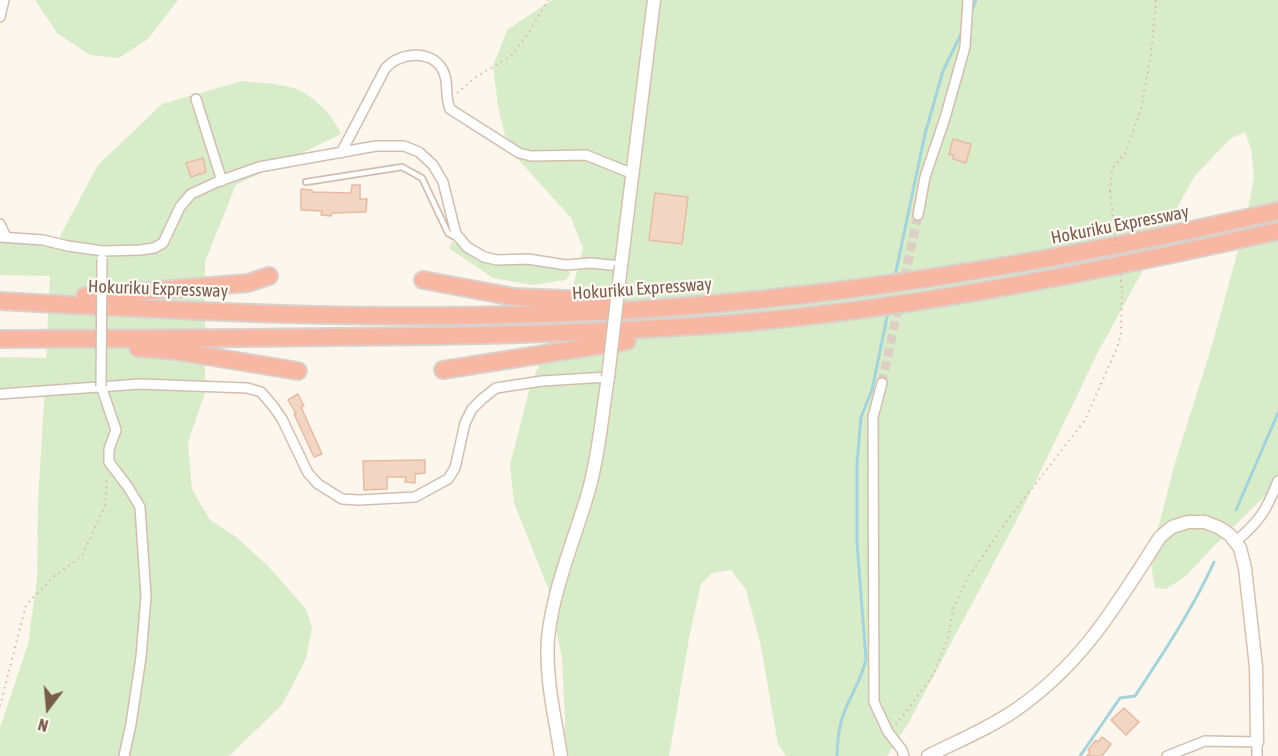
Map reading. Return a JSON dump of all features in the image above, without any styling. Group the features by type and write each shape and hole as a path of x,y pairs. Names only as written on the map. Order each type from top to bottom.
{"highway":[{"name":"Hokuriku Expressway","path":"0,299 117,308 435,316 593,312 755,300 927,280 1103,249 1278,211"},
{"path":"443,370 753,322 918,301 1013,286 1119,266 1278,231"},
{"path":"0,299 124,294 248,283 269,276"},
{"path":"423,280 514,297 570,300 657,300 838,291"},
{"path":"0,339 323,338 554,333 753,322"},
{"path":"0,345 112,346 176,351 298,371"}],"street":[{"path":"0,17 4,0"},
{"path":"561,756 549,682 548,638 557,593 595,463 608,376 654,0"},
{"path":"918,215 925,177 945,118 965,46 968,0"},
{"path":"341,153 385,69 392,60 411,54 431,60 439,66 445,76 446,98 450,109 519,153 531,156 586,155 633,174"},
{"path":"196,99 222,180"},
{"path":"0,224 3,237 43,240 103,255 154,248 163,243 180,207 190,194 222,180 260,167 376,146 404,146 419,152 432,165 442,182 456,234 467,247 497,260 528,259 566,265 590,263 621,266"},
{"path":"103,255 101,386 116,430 109,449 109,462 140,507 146,596 141,657 124,756"},
{"path":"0,393 140,384 247,388 261,392 282,419 308,473 318,484 342,499 359,500 415,497 448,479 455,468 465,423 472,410 496,388 542,381 608,376"},
{"path":"882,383 873,417 875,438 874,702 888,732 904,756"},
{"path":"1235,542 1256,525 1278,481"},
{"path":"928,756 1016,710 1063,672 1087,647 1106,622 1160,537 1172,527 1188,522 1204,522 1220,528 1239,548 1245,568 1255,656 1257,756"},
{"path":"1167,756 1205,741 1257,742"}],"lane":[{"path":"306,182 402,167 422,178 448,233 463,242"}],"path":[{"path":"446,98 458,93 476,77 511,56 530,31 548,0"},
{"path":"888,732 895,727 934,674 949,635 953,609 967,579 1005,522 1085,420 1117,348 1121,334 1122,289 1110,192 1112,169 1126,152 1141,109 1151,55 1156,0"},
{"path":"0,706 26,605 53,577 82,556 105,506 109,462"}],"green space":[{"path":"35,0 178,0 148,39 119,58 90,55 57,33"},
{"path":"552,0 1278,0 1278,479 1262,499 1186,576 1166,589 1155,588 1150,559 1175,463 1212,345 1246,221 1254,177 1251,149 1245,132 1230,139 1194,177 1097,354 1021,512 909,722 887,756 786,756 778,744 760,642 746,590 731,570 712,573 701,584 690,633 669,756 563,756 565,721 562,659 548,588 514,503 510,465 531,383 568,306 583,248 571,218 508,148 498,107 493,66 507,30"},
{"path":"242,81 284,86 306,94 327,111 341,134 236,185 205,262 205,393 188,442 192,489 210,520 235,536 269,567 306,609 312,628 306,659 282,705 229,756 0,756 0,728 28,644 37,579 38,501 45,385 0,388 0,357 46,358 50,276 0,275 0,242 57,247 61,234 98,165 162,104"},
{"path":"452,241 477,258 494,265 524,264 564,269 571,273 566,280 532,285 493,278 449,248"}],"building":[{"path":"953,139 971,144 966,163 953,159 954,155 949,154"},
{"path":"203,158 206,172 191,177 186,163"},
{"path":"352,185 360,185 360,199 367,199 366,212 332,213 331,216 321,215 322,211 301,210 301,189 312,190 312,192 351,193"},
{"path":"655,193 688,197 682,244 649,240"},
{"path":"298,394 304,406 301,407 322,454 314,457 288,400"},
{"path":"425,460 425,473 415,474 415,483 405,482 406,477 387,477 387,489 364,490 363,461"},
{"path":"1124,708 1139,722 1126,735 1111,720"},
{"path":"1102,737 1111,744 1102,756 1087,756 1090,752 1088,750 1096,740 1098,742"}],"waterway":[{"path":"970,15 976,0"},
{"path":"895,276 925,134 943,71 962,32"},
{"path":"837,756 842,718 866,659 857,543 857,464 861,417 872,390 888,312"},
{"path":"1236,510 1278,413"},
{"path":"1080,756 1120,698 1135,696 1187,614 1214,562"}],"tunnel":[{"path":"882,383 918,215"}]}
